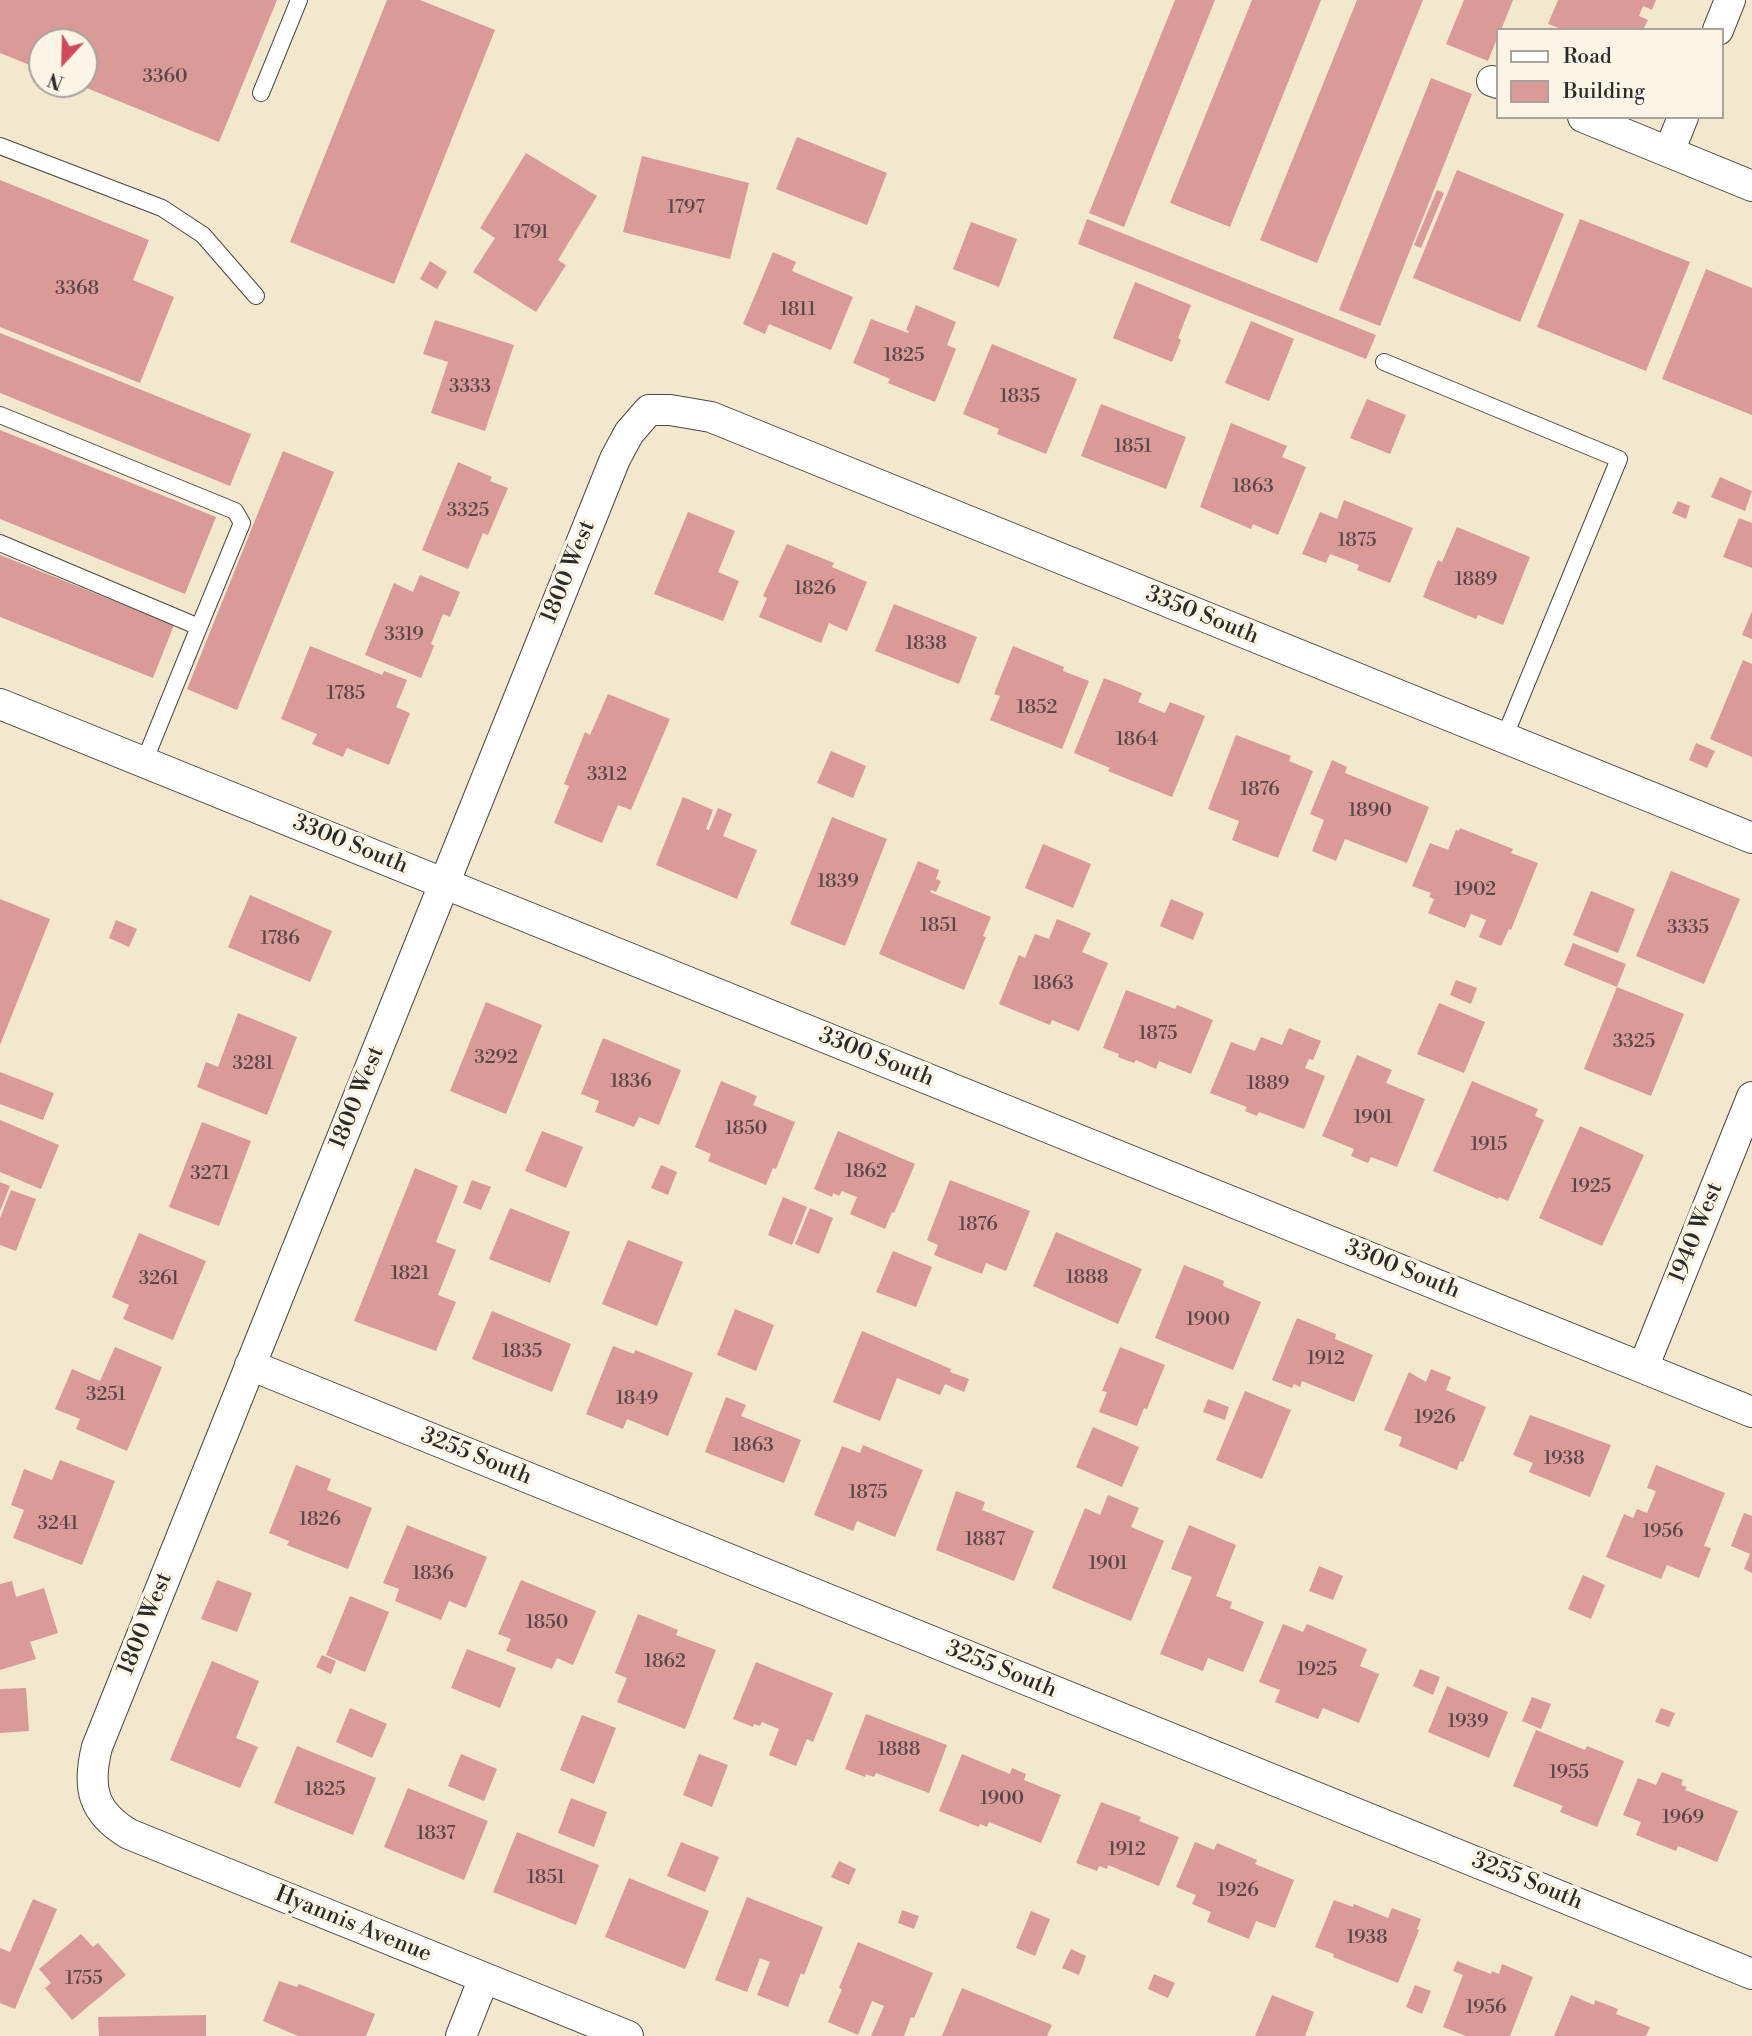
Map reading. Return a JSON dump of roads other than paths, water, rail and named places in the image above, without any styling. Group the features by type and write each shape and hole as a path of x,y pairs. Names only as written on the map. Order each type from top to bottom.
{"street":[{"path":"1719,28 1730,0"},
{"path":"1588,119 1752,186"},
{"path":"1669,152 1682,119"},
{"name":"3350 South","path":"649,410 670,410 711,418 1752,838"},
{"name":"1800 West","path":"94,1796 91,1772 97,1747 615,459 638,421 649,410"},
{"name":"3300 South","path":"0,704 1752,1412"},
{"name":"1940 West","path":"1643,1368 1752,1097"},
{"name":"3255 South","path":"250,1366 1752,1974"},
{"name":"Hyannis Avenue","path":"94,1796 102,1812 114,1825 129,1834 628,2036"},
{"path":"461,2036 484,1978"}],"lane":[{"path":"261,93 299,0"},
{"path":"0,146 162,208 203,235 256,296"},
{"path":"1384,362 1619,459 1504,738"},
{"path":"0,415 235,511 242,523 144,762"},
{"path":"0,543 199,627"}]}
